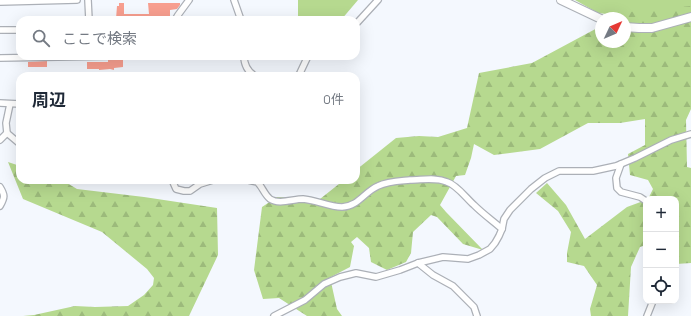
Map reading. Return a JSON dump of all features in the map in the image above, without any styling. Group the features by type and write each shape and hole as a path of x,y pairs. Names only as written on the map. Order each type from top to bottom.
{"street":[{"path":"0,2 77,0"},
{"path":"88,0 88,16"},
{"path":"177,16 189,0"},
{"path":"234,0 240,16"},
{"path":"360,20 378,0"},
{"path":"561,0 595,16"},
{"path":"631,27 652,28 691,17"},
{"path":"0,30 16,30"},
{"path":"0,58 16,58"},
{"path":"244,60 245,65 250,72"},
{"path":"300,72 306,60"},
{"path":"0,103 16,104"},
{"path":"10,104 6,123 7,133 16,141"},
{"path":"0,140 7,133"},
{"path":"274,316 305,300 324,284 340,277 356,273 376,277 418,263 443,257 468,259 479,255 490,249 499,236 504,219 510,210 531,189 545,178 559,171 593,171 616,166 671,140 691,134"},
{"path":"621,164 616,178 617,188 621,192 643,199"},
{"path":"258,184 270,199 275,201 297,199 342,207 352,205 377,186 386,183 431,179 445,181 452,184 502,229"},
{"path":"174,184 176,189 184,191 190,191 200,184"},
{"path":"0,187 4,194 0,206"},
{"path":"418,263 433,275 453,286 474,307 477,316"},
{"path":"648,316 652,304"}],"green space":[{"path":"298,0 358,0 344,16 298,16"},
{"path":"575,0 691,0 691,10 650,19 631,17 631,12 596,12"},
{"path":"691,6 691,109 686,120 687,167 691,168 691,263 679,264 679,196 650,196 653,189 648,180 630,175 628,154 645,145 645,119 620,123 588,123 540,149 494,155 474,144 465,175 456,176 440,205 483,250 463,244 437,217 431,215 413,232 411,253 406,262 387,270 371,262 369,248 357,237 351,242 354,246 350,267 327,279 331,282 337,309 342,316 307,316 279,298 263,299 254,270 262,207 277,197 320,199 339,184 360,184 360,167 396,138 419,136 438,137 467,128 479,73 532,63 595,29 595,48 631,48 631,12 628,12"},
{"path":"8,162 16,165 16,182"},
{"path":"547,183 566,205 585,239 627,207 643,201 643,246 640,247 631,267 628,316 591,316 590,309 597,285 584,266 567,262 571,232 558,211 536,193"},
{"path":"17,184 69,184 77,189 217,208 218,255 189,316 23,316 75,306 128,306 144,295 153,285 154,278 147,269 102,232 23,199"}],"building":[{"path":"119,3 124,3 124,14 149,14 148,3 180,3 177,9 170,10 170,16 116,16 117,6 119,6"},
{"path":"108,60 123,60 123,67 114,68 114,70 87,69 87,62 108,62"},
{"path":"47,61 47,67 28,67 28,62"}]}
